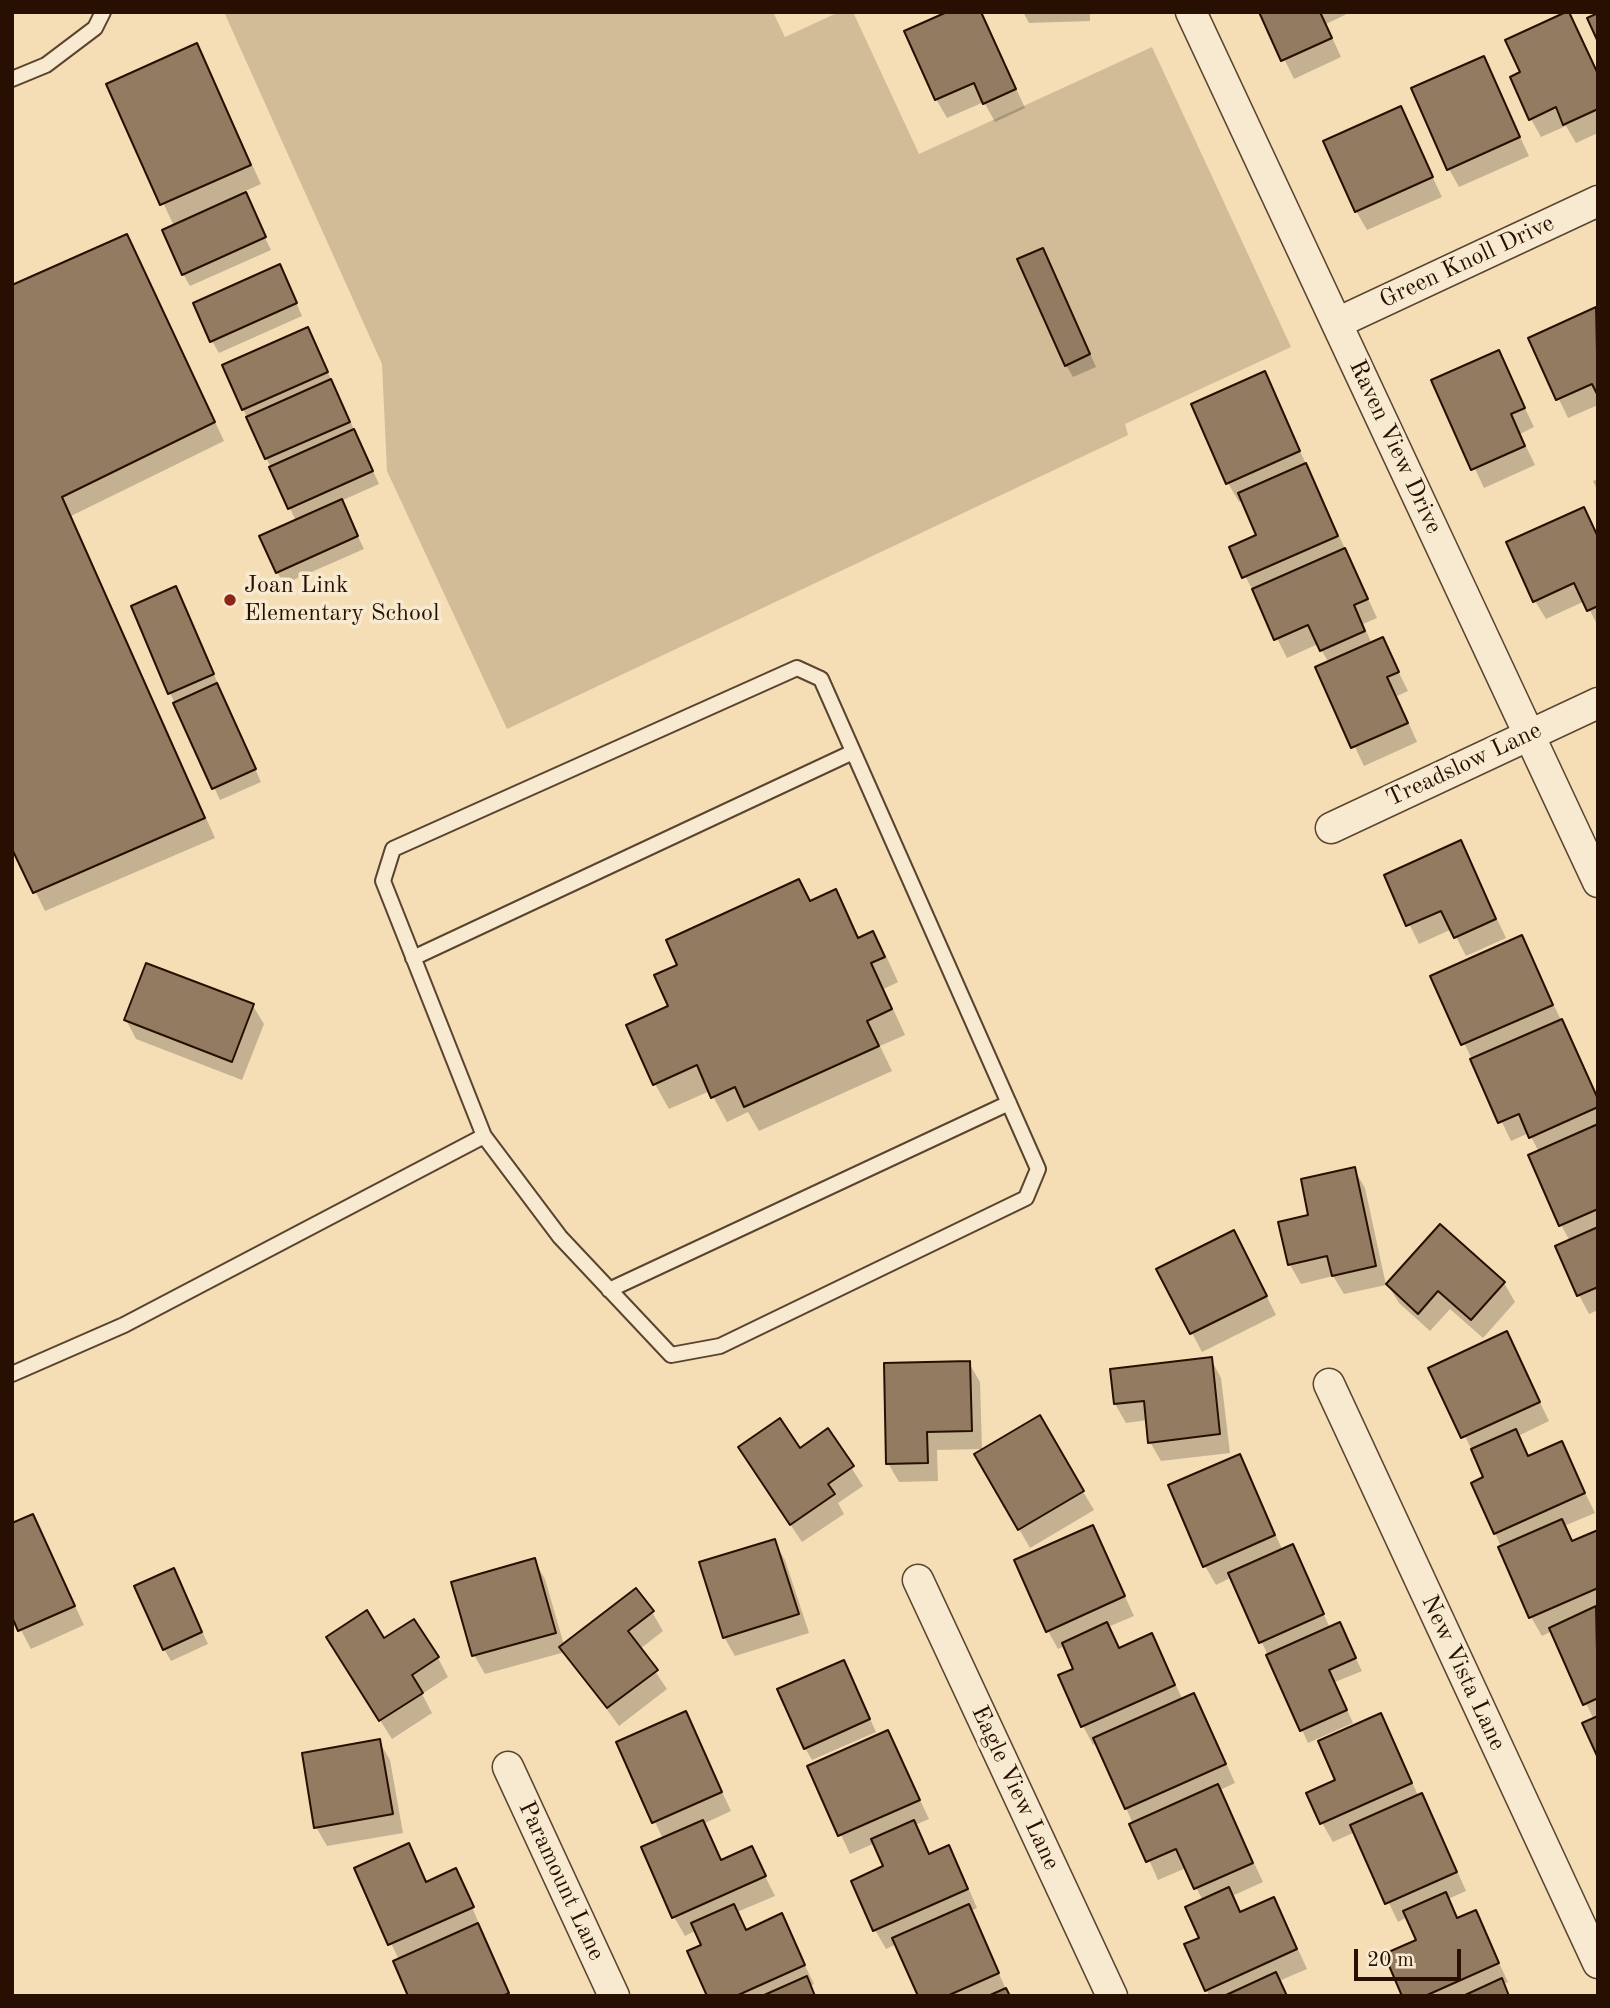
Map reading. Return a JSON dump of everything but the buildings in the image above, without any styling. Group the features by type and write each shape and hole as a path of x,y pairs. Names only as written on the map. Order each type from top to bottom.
{"street":[{"name":"Raven View Drive","path":"1191,12 1598,882"},
{"name":"Green Knoll Drive","path":"1337,323 1598,201"},
{"name":"Treadslow Lane","path":"1331,828 1598,703"},
{"name":"New Vista Lane","path":"1329,1384 1598,1963"},
{"name":"Eagle View Lane","path":"918,1580 1112,1996"},
{"name":"Paramount Lane","path":"508,1767 614,1996"}],"lane":[{"path":"12,79 46,65 95,28 103,12"},
{"path":"797,668 821,679 1038,1169 1027,1198 720,1346 671,1355 560,1237 484,1136 413,957 383,881 393,849 797,668"},
{"path":"413,957 853,752"},
{"path":"609,1290 1009,1103"},
{"path":"12,1374 124,1325 484,1136"}],"shaded area":[{"path":"224,12 773,12 785,37 839,12 853,12 919,154 1152,47 1291,347 1125,424 1128,435 507,729 387,471 382,364"}],"place":[{"name":"Joan Link Elementary School","path":"230,600"}]}
